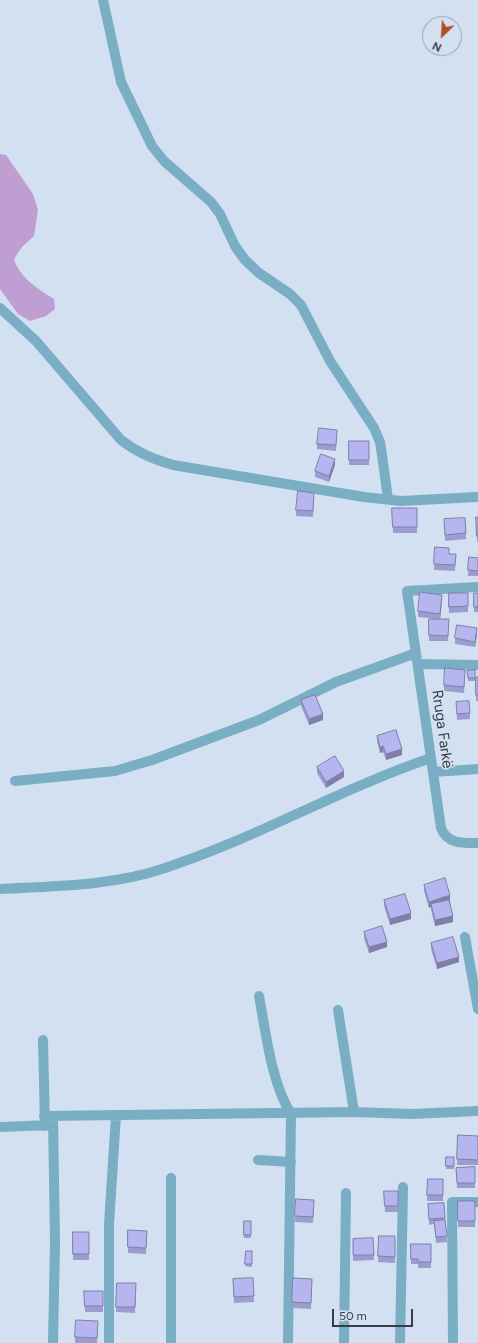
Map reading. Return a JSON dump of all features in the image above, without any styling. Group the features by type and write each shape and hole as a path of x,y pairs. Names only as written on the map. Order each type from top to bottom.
{"street":[{"path":"103,0 121,82 152,146 164,161 211,202 220,214 235,246 245,260 259,273 290,294 301,305 330,361 377,435 382,455 388,499"},
{"path":"0,308 36,341 121,440 135,451 151,458 173,464 388,499 417,501 478,497"},
{"name":"Rruga Farkë","path":"478,587 407,591 432,772 439,817 444,835 453,841 478,843"},
{"path":"15,780 115,771 152,760 259,720 336,682 416,653"},
{"path":"418,664 478,665"},
{"path":"0,889 86,884 161,870 260,831 386,773 431,758"},
{"path":"432,772 478,769"},
{"path":"465,937 478,1009"},
{"path":"259,996 267,1041 278,1082 285,1104 291,1114 292,1162 288,1343"},
{"path":"338,1010 354,1112"},
{"path":"43,1040 55,1234 53,1343"},
{"path":"0,1127 116,1115 291,1114 354,1112 411,1114 478,1111"},
{"path":"109,1343 109,1224 116,1115"},
{"path":"258,1160 292,1162"},
{"path":"171,1178 171,1343"},
{"path":"400,1343 403,1187"},
{"path":"344,1343 346,1192"},
{"path":"453,1343 452,1202 478,1202"}],"shaded area":[{"path":"0,154 6,155 33,194 38,210 34,236 22,247 14,259 21,272 30,282 54,299 55,309 46,316 30,321 18,314 0,289"}],"building":[{"path":"319,428 337,430 336,445 317,444"},
{"path":"349,441 369,441 369,460 349,460"},
{"path":"321,454 335,459 329,476 315,471"},
{"path":"298,491 314,493 313,511 296,510"},
{"path":"392,508 417,508 417,527 393,527"},
{"path":"476,517 478,517 478,536 477,536"},
{"path":"465,518 466,533 445,535 444,519"},
{"path":"435,547 449,548 449,554 456,554 455,565 434,564"},
{"path":"469,557 478,558 478,571 468,570"},
{"path":"420,592 442,595 440,614 418,611"},
{"path":"449,593 468,593 468,606 449,607"},
{"path":"474,593 478,593 478,607 474,607"},
{"path":"429,619 449,619 448,636 429,635"},
{"path":"457,625 477,628 475,642 455,638"},
{"path":"445,668 465,670 464,687 444,685"},
{"path":"475,670 475,678 468,678 467,671"},
{"path":"476,677 478,677 478,695 476,695"},
{"path":"315,695 323,714 309,719 301,700"},
{"path":"469,701 470,713 457,714 456,702"},
{"path":"396,730 402,749 386,754 383,746 380,747 377,736"},
{"path":"335,756 344,771 326,782 317,767"},
{"path":"445,878 450,895 429,902 424,885"},
{"path":"405,894 411,913 390,919 384,900"},
{"path":"449,900 453,916 435,920 431,904"},
{"path":"382,926 387,942 369,947 364,932"},
{"path":"453,937 459,957 437,963 431,943"},
{"path":"458,1135 478,1136 478,1160 457,1159"},
{"path":"446,1157 454,1157 454,1166 446,1166"},
{"path":"475,1167 475,1183 457,1183 456,1168"},
{"path":"428,1179 443,1179 443,1195 427,1195"},
{"path":"384,1191 398,1191 398,1206 385,1206"},
{"path":"296,1199 314,1200 313,1217 295,1216"},
{"path":"458,1201 475,1201 475,1221 458,1221"},
{"path":"444,1203 445,1218 429,1219 428,1204"},
{"path":"445,1220 447,1236 436,1237 434,1221"},
{"path":"244,1221 251,1221 251,1235 244,1235"},
{"path":"128,1230 147,1231 146,1248 128,1247"},
{"path":"73,1232 89,1232 89,1254 73,1254"},
{"path":"379,1236 395,1236 395,1257 378,1256"},
{"path":"373,1238 374,1255 353,1255 353,1239"},
{"path":"411,1244 431,1244 431,1262 418,1262 418,1259 411,1259"},
{"path":"246,1251 252,1251 252,1264 245,1264"},
{"path":"253,1278 254,1296 234,1297 233,1279"},
{"path":"293,1278 312,1279 311,1303 292,1302"},
{"path":"117,1283 136,1283 135,1307 116,1307"},
{"path":"84,1291 103,1291 103,1306 85,1306"},
{"path":"76,1320 98,1321 97,1338 75,1337"}]}
